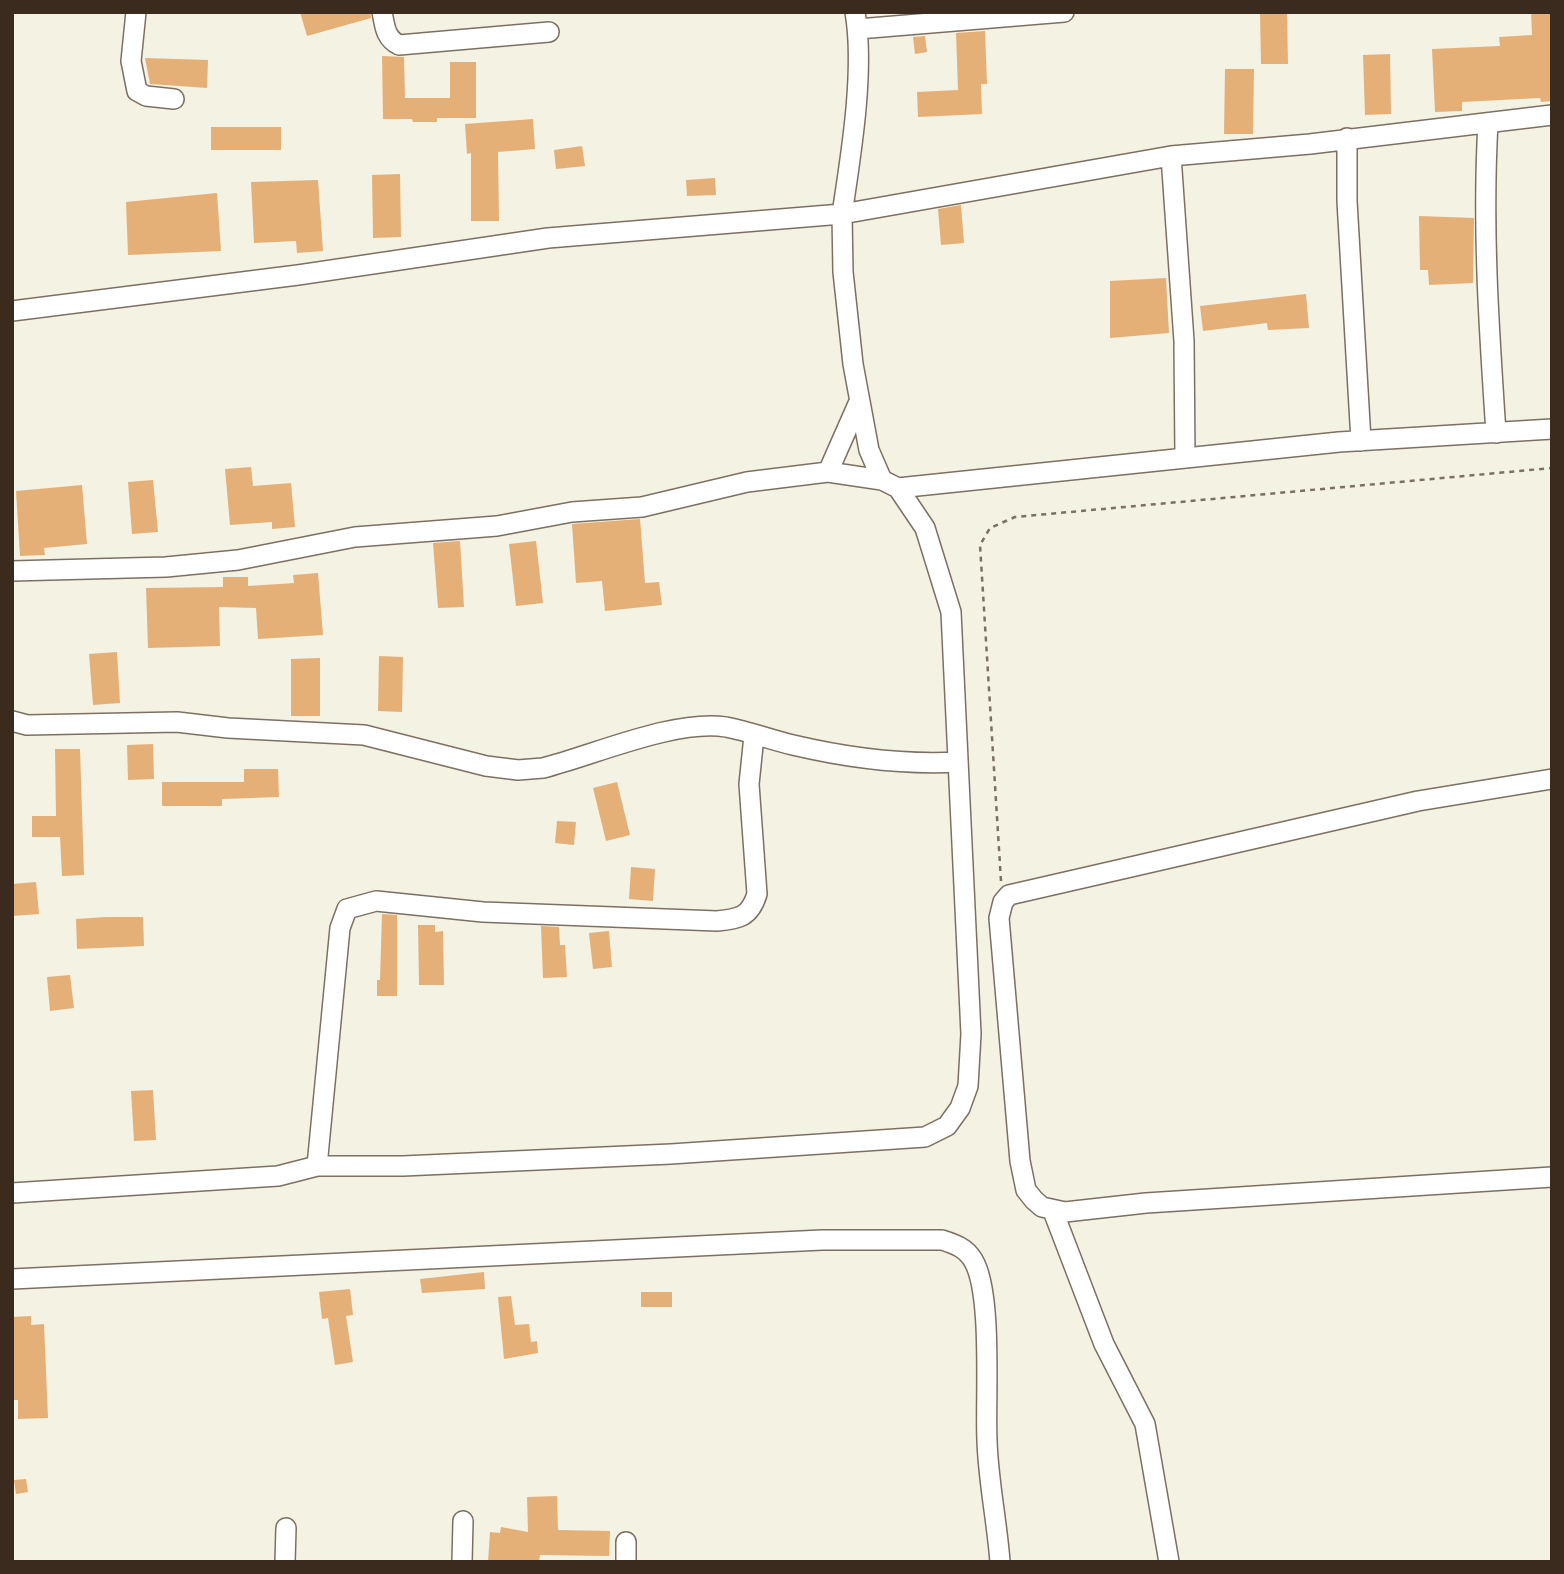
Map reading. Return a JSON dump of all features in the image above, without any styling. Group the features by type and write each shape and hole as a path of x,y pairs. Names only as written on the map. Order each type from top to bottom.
{"street":[{"path":"136,12 131,61 137,91 146,96 174,99"},
{"path":"382,12 387,34 391,41 399,45 549,32"},
{"path":"12,1194 278,1176 317,1166 403,1166 671,1154 925,1137 940,1132 960,1108 971,1069 951,612 925,528 890,484 869,450 858,404 843,272 842,214 857,75 857,21 1064,12"},
{"path":"12,311 298,275 548,238 842,214 1171,156 1552,115"},
{"path":"1488,123 1484,201 1486,282 1496,433"},
{"path":"1347,138 1347,201 1361,440"},
{"path":"1171,156 1184,341 1185,458"},
{"path":"828,472 858,404"},
{"path":"12,571 166,567 239,559 355,537 497,526 572,513 642,507 747,482 828,472 890,484 1361,440 1552,429"},
{"path":"12,721 27,725 177,722 228,728 364,735 486,766 519,770 543,768 695,727 725,727 754,736 914,765 958,762"},
{"path":"317,1166 340,928 347,909 376,901 483,912 717,922 738,919 753,907 757,894 749,784 754,736"},
{"path":"1552,779 1418,801 1009,895 1003,902 999,918 1020,1161 1027,1190 1042,1207 1053,1211 1552,1177"},
{"path":"1053,1211 1104,1344 1145,1424 1169,1562"},
{"path":"12,1279 822,1240 943,1240 960,1246 974,1260 980,1282 986,1341 987,1442 1000,1562"},
{"path":"463,1521 463,1562"},
{"path":"285,1562 286,1528"}],"path":[{"path":"1003,902 980,545 990,528 1015,517 1552,468"}],"building":[{"path":"300,12 370,12 371,18 307,36"},
{"path":"1260,12 1287,12 1288,64 1261,64"},
{"path":"1531,12 1552,12 1552,101 1541,102 1540,98 1462,102 1462,111 1435,112 1432,49 1500,46 1499,37 1532,35"},
{"path":"985,31 987,84 981,84 982,114 918,117 917,92 958,90 956,33"},
{"path":"925,36 927,52 915,54 913,37"},
{"path":"1390,54 1391,114 1365,115 1363,55"},
{"path":"382,56 404,57 405,98 450,98 450,62 476,62 476,118 437,118 437,122 383,119"},
{"path":"145,58 208,60 207,88 150,84"},
{"path":"1225,69 1254,69 1253,134 1224,134"},
{"path":"533,119 535,149 498,152 499,221 471,221 471,153 467,154 465,124"},
{"path":"211,127 281,127 281,150 211,150"},
{"path":"582,146 585,166 556,169 554,150"},
{"path":"400,174 401,237 373,238 372,175"},
{"path":"715,178 716,195 687,196 686,180"},
{"path":"318,180 323,251 297,253 296,241 254,243 251,182"},
{"path":"217,193 221,251 128,255 126,202"},
{"path":"961,205 964,243 941,245 938,209"},
{"path":"1419,216 1474,218 1473,283 1429,285 1428,270 1420,270"},
{"path":"1166,278 1169,333 1110,338 1110,281"},
{"path":"1306,294 1309,328 1268,330 1267,323 1203,331 1200,306"},
{"path":"251,467 253,486 291,483 295,527 272,529 272,522 230,525 225,469"},
{"path":"153,480 158,532 132,534 128,482"},
{"path":"82,485 87,544 44,548 45,555 20,556 16,491"},
{"path":"640,519 645,583 659,582 662,605 605,611 602,581 576,583 572,524"},
{"path":"460,541 464,607 438,608 433,543"},
{"path":"536,541 543,603 516,606 509,544"},
{"path":"318,573 323,635 258,639 256,608 219,607 220,646 148,648 146,588 223,587 223,577 248,577 248,586 294,583 293,575"},
{"path":"117,652 120,703 93,705 89,654"},
{"path":"379,656 403,657 402,712 378,711"},
{"path":"320,658 320,716 291,716 291,659"},
{"path":"153,744 154,779 128,780 127,745"},
{"path":"55,749 80,749 84,875 62,876 60,837 32,837 32,816 56,816"},
{"path":"244,769 278,769 279,797 222,799 222,806 162,806 162,782 244,782"},
{"path":"617,782 630,835 606,841 593,788"},
{"path":"557,821 576,822 574,845 555,843"},
{"path":"631,867 655,869 653,901 629,899"},
{"path":"36,882 39,914 12,916 12,884"},
{"path":"382,914 397,915 397,996 377,996"},
{"path":"143,917 144,946 77,949 76,919"},
{"path":"418,925 435,925 435,932 443,931 444,985 419,985"},
{"path":"541,926 559,927 560,945 565,945 567,977 543,978"},
{"path":"609,931 612,967 593,969 589,933"},
{"path":"70,975 74,1008 50,1011 47,977"},
{"path":"153,1090 156,1140 134,1141 131,1091"},
{"path":"484,1272 485,1289 422,1293 420,1279"},
{"path":"350,1289 353,1315 346,1316 353,1362 335,1365 328,1318 322,1319 319,1292"},
{"path":"641,1292 672,1292 672,1307 641,1307"},
{"path":"511,1296 515,1325 529,1324 531,1342 537,1341 538,1353 504,1359 498,1297"},
{"path":"31,1316 31,1325 44,1324 48,1418 18,1419 18,1400 12,1400 12,1317"},
{"path":"26,1479 28,1492 16,1494 14,1480"},
{"path":"557,1496 558,1530 610,1531 609,1556 540,1555 539,1562 488,1562 490,1532 500,1533 501,1527 528,1532 527,1497"}]}
